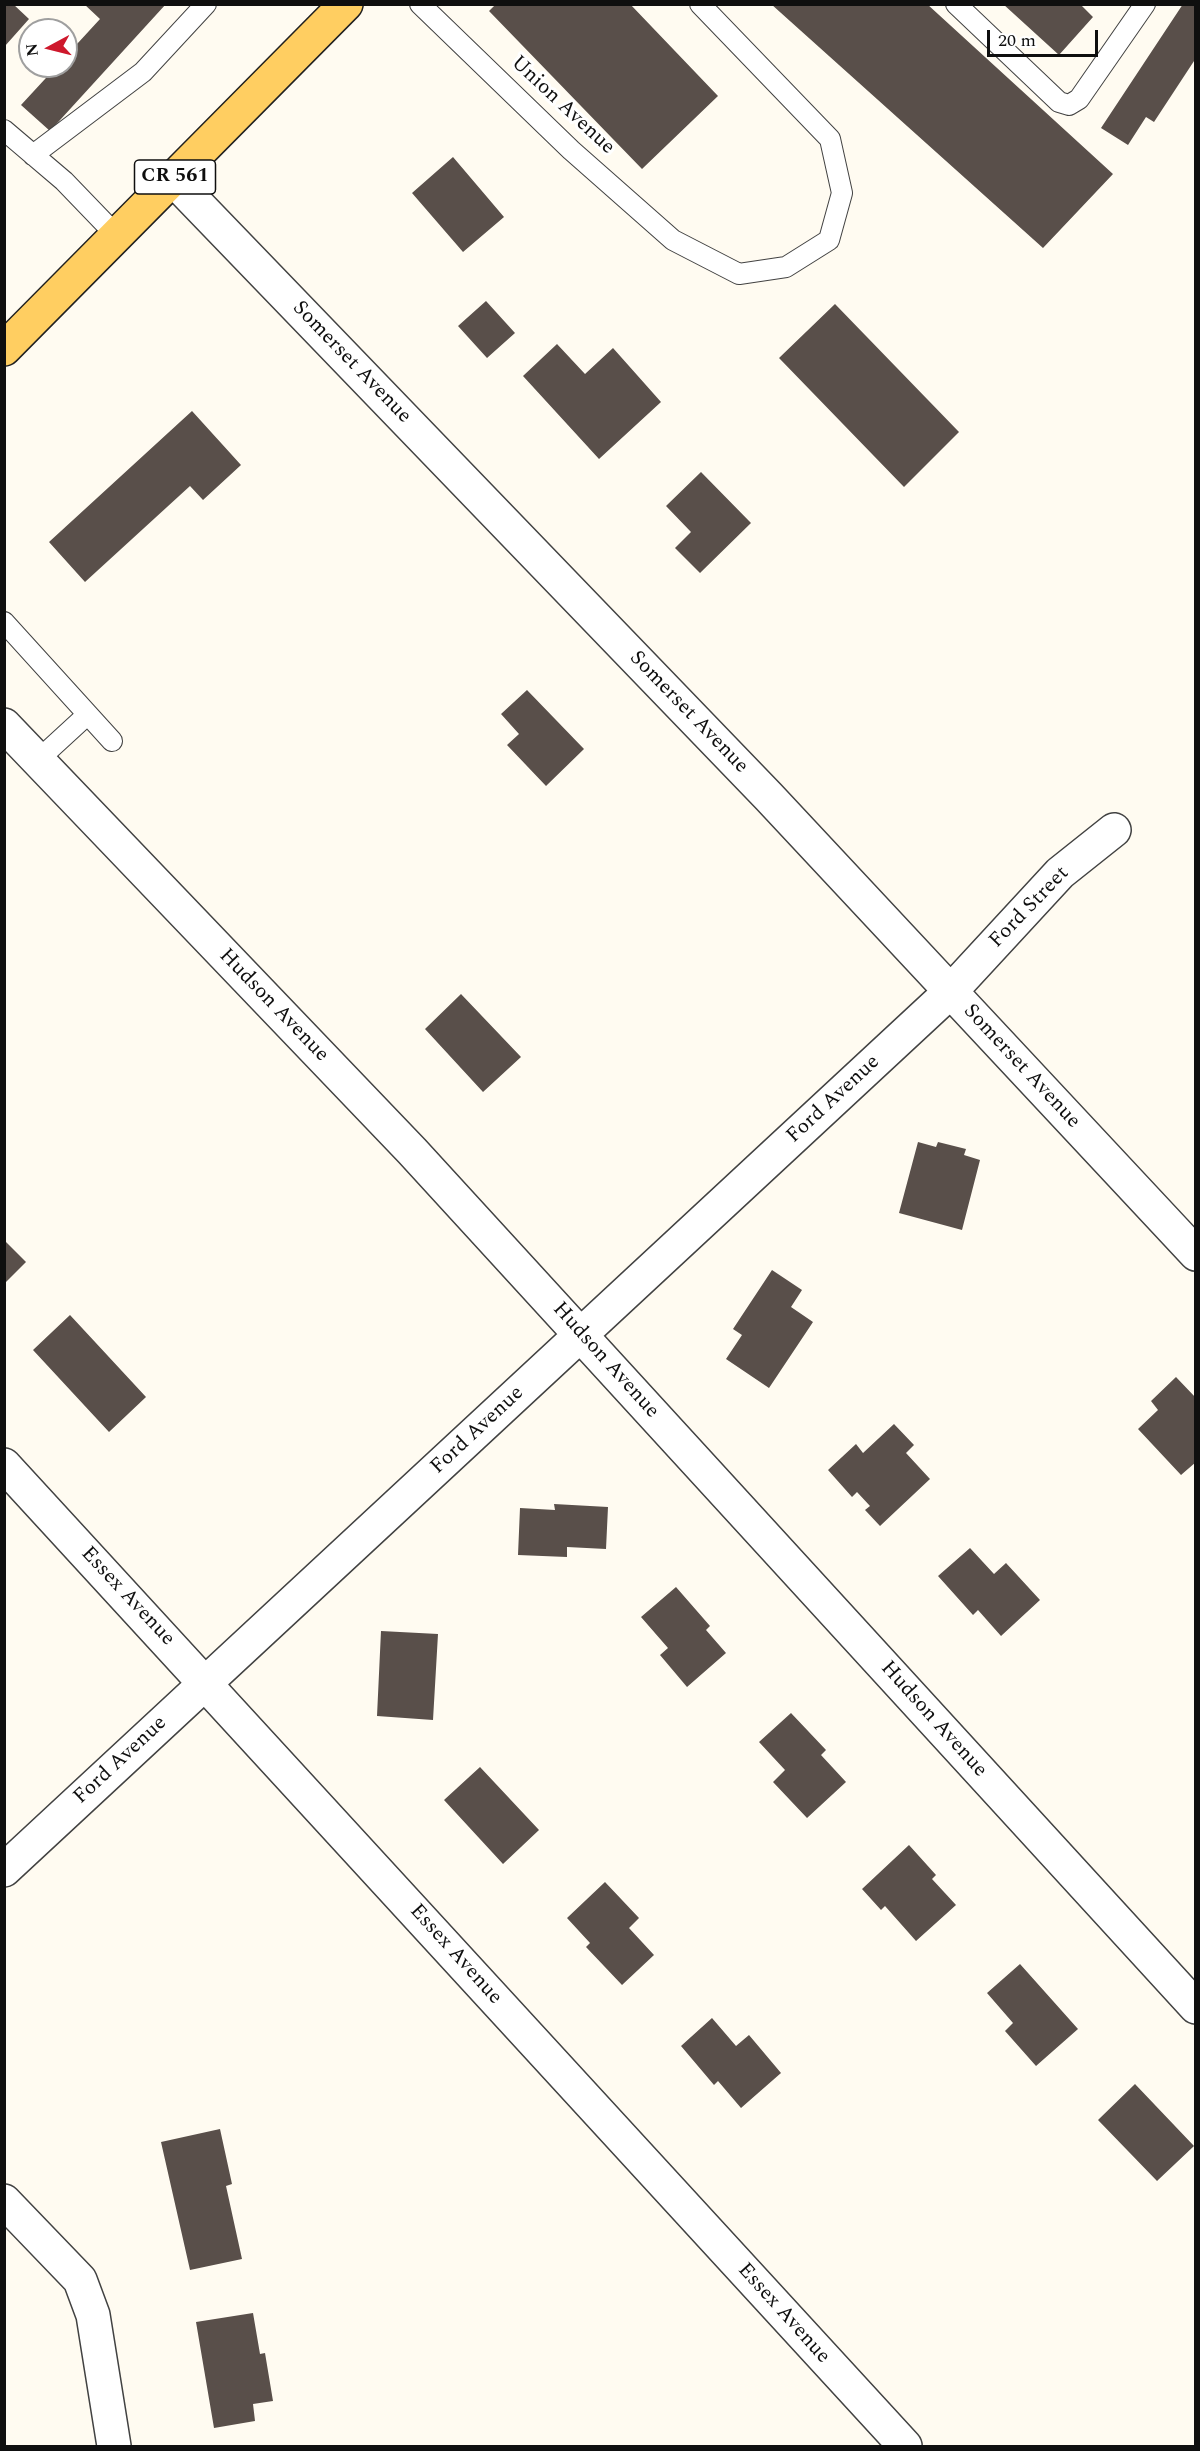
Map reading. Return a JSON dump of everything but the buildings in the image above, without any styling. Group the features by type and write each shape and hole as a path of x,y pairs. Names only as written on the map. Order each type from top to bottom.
{"main road":[{"name":"CR 561","path":"4,349 346,4"}],"street":[{"name":"Somerset Avenue","path":"173,179 769,797 1196,1254"},
{"name":"Hudson Avenue","path":"4,725 412,1151 1196,2007"},
{"name":"Ford Street","path":"951,991 1060,873 1114,830"},
{"name":"Ford Avenue","path":"4,1870 951,991"},
{"name":"Essex Avenue","path":"4,1465 904,2446"},
{"path":"4,2201 80,2280 93,2315 114,2446"}],"lane":[{"path":"40,161 143,72 206,4"},
{"name":"Union Avenue","path":"420,4 571,150 674,240 739,274 786,267 829,240 842,193 830,139 700,4"},
{"path":"956,4 1059,102 1069,105 1078,99 1145,4"},
{"path":"4,130 40,161 117,236"},
{"path":"5,625 112,741"},
{"path":"38,760 87,715"}]}
